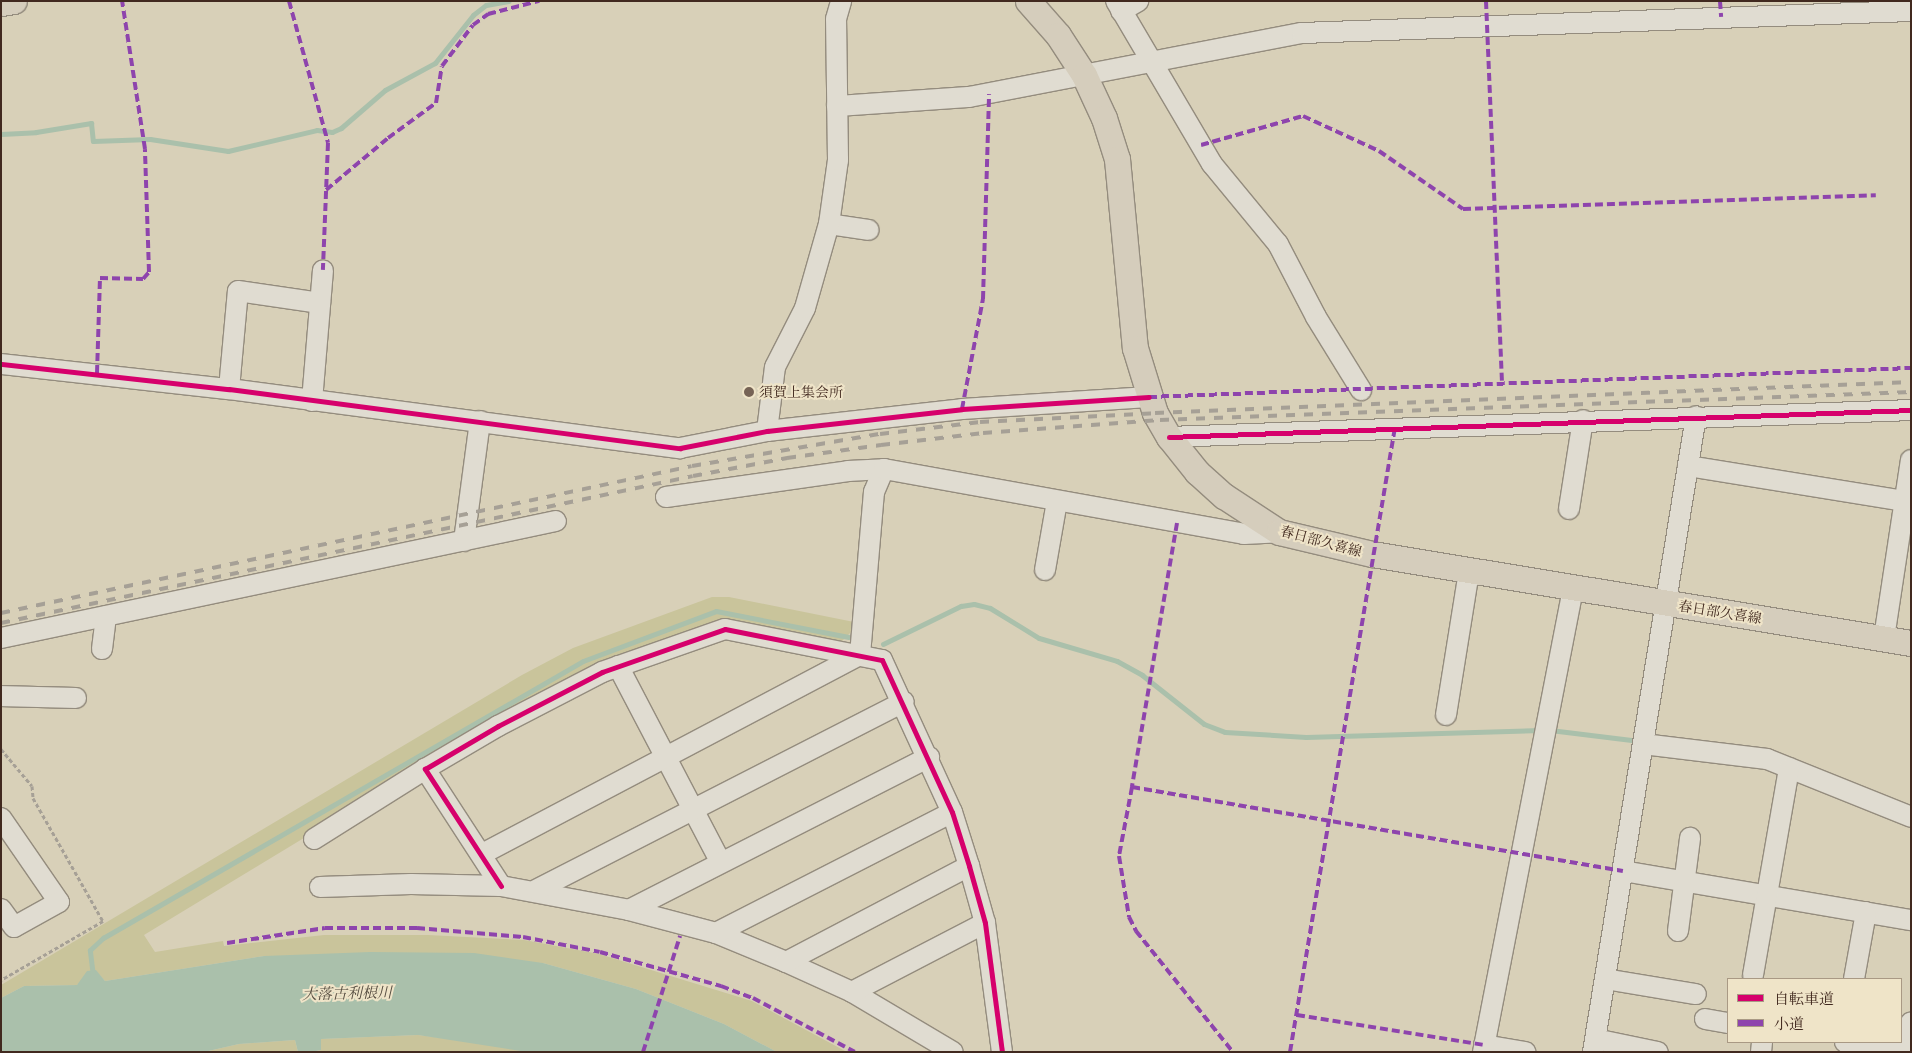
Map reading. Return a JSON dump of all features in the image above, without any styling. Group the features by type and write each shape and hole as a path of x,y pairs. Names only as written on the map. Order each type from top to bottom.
{"main road":[{"path":"1,3 14,1"},
{"name":"春日部久喜線","path":"1028,1 1058,35 1084,75 1104,118 1117,160 1135,348 1149,397 1169,437 1197,472 1224,496 1279,532 1372,554 1911,643"}],"street":[{"path":"767,431 775,367 805,308 829,224 838,160 836,19 842,1"},
{"path":"1125,4 1152,62 1212,164 1278,244 1316,317 1361,390"},
{"path":"837,106 969,98 1302,33 1911,11"},
{"path":"829,224 869,230"},
{"path":"312,401 323,270"},
{"path":"229,389 238,291 320,303"},
{"path":"1,364 229,389 680,448 767,431 962,409 1149,397"},
{"path":"1169,437 1583,420 1911,410"},
{"path":"1658,1052 1594,1045 1696,416"},
{"path":"1568,510 1583,420"},
{"path":"464,541 480,422"},
{"path":"1884,638 1908,502 1911,460"},
{"path":"1688,466 1908,502"},
{"path":"666,497 848,471 884,470 1244,534 1279,532"},
{"path":"860,654 874,492 884,470"},
{"path":"1045,570 1057,501"},
{"path":"1,638 556,521"},
{"path":"1446,715 1469,571"},
{"path":"1524,1052 1483,1049 1573,588"},
{"path":"102,649 106,616"},
{"path":"314,839 425,769 498,726 618,666 725,629 860,654 882,660 929,756 952,812 969,866 985,923 1002,1052"},
{"path":"482,854 860,654"},
{"path":"618,666 720,861"},
{"path":"1,696 76,698"},
{"path":"536,890 904,702"},
{"path":"1644,744 1767,759 1911,817"},
{"path":"629,910 720,861 929,756"},
{"path":"1753,975 1788,768"},
{"path":"425,769 501,886"},
{"path":"716,933 952,812"},
{"path":"1,818 59,902 14,927 1,909"},
{"path":"1678,931 1690,838"},
{"path":"786,962 969,866"},
{"path":"1622,871 1911,920"},
{"path":"320,887 410,884 501,886 536,890 629,910 716,933 786,962 852,992 953,1052"},
{"path":"1854,978 1866,912"},
{"path":"852,992 985,923"},
{"path":"1605,979 1696,994"},
{"path":"1705,1019 1727,1024"},
{"path":"1852,1043 1908,1050 1911,1022"}],"shaded area":[{"path":"712,597 729,597 854,622 851,632 837,646 724,623 454,747 144,935 155,952 223,941 224,946 324,935 428,935 524,940 599,954 752,1001 847,1052 777,1052 724,1024 636,989 543,963 264,956 105,981 96,971 77,985 24,986 1,998 1,985 522,675 573,648"},
{"path":"418,1035 506,1046 527,1052 311,1052 321,1050 320,1039"},
{"path":"295,1040 298,1052 204,1052 239,1044"}],"water":[{"name":"大落古利根川","path":"370,952 474,953 543,963 636,989 724,1024 777,1052 527,1052 418,1035 321,1039 321,1050 311,1052 298,1052 295,1040 239,1044 204,1052 1,1052 1,998 24,986 77,985 87,971 96,970 105,981 264,956"}],"waterway":[{"path":"1,134 36,132 91,123 93,141 150,139 228,151 317,130 332,132 341,128 385,90 435,63 473,15 486,5 509,1"},
{"path":"883,644 961,606 974,604 990,608 1039,638 1117,661 1142,675 1204,724 1225,732 1306,737 1542,730"},
{"path":"93,976 90,950 103,938 583,661 716,611 848,637"},
{"path":"1550,730 1631,740"}],"railway":[{"path":"1,613 692,466 880,434 980,422 1155,413 1911,382"},
{"path":"1,623 693,476 787,458 881,445 983,433 1160,420 1911,392"}],"marked path":[{"path":"97,373 100,278 143,279 149,272 145,149 122,1"},
{"path":"289,1 328,143 323,270"},
{"path":"326,190 388,138 436,103 442,66 473,25 488,14 539,1"},
{"path":"1486,1 1502,383"},
{"path":"1720,1 1721,17"},
{"path":"962,409 983,299 989,94"},
{"path":"1201,145 1303,116 1379,151 1463,209 1876,195"},
{"path":"1149,397 1911,368"},
{"path":"1290,1052 1395,427"},
{"path":"1177,523 1132,787 1623,871"},
{"path":"1132,787 1119,856 1129,917 1136,931 1233,1052"},
{"path":"227,943 325,928 417,928 523,937 600,952 721,986 753,998 855,1052"},
{"path":"643,1052 680,936"},
{"path":"1297,1015 1484,1045"}],"cycle path":[{"path":"1,364 229,389 680,448 767,431 962,409 1149,397"},
{"path":"1169,437 1911,410"},
{"path":"501,886 425,769 498,726 602,672 725,629 882,660 952,812 969,866 985,923 1002,1052"}],"place":[{"name":"須賀上集会所","path":"749,392"}]}
